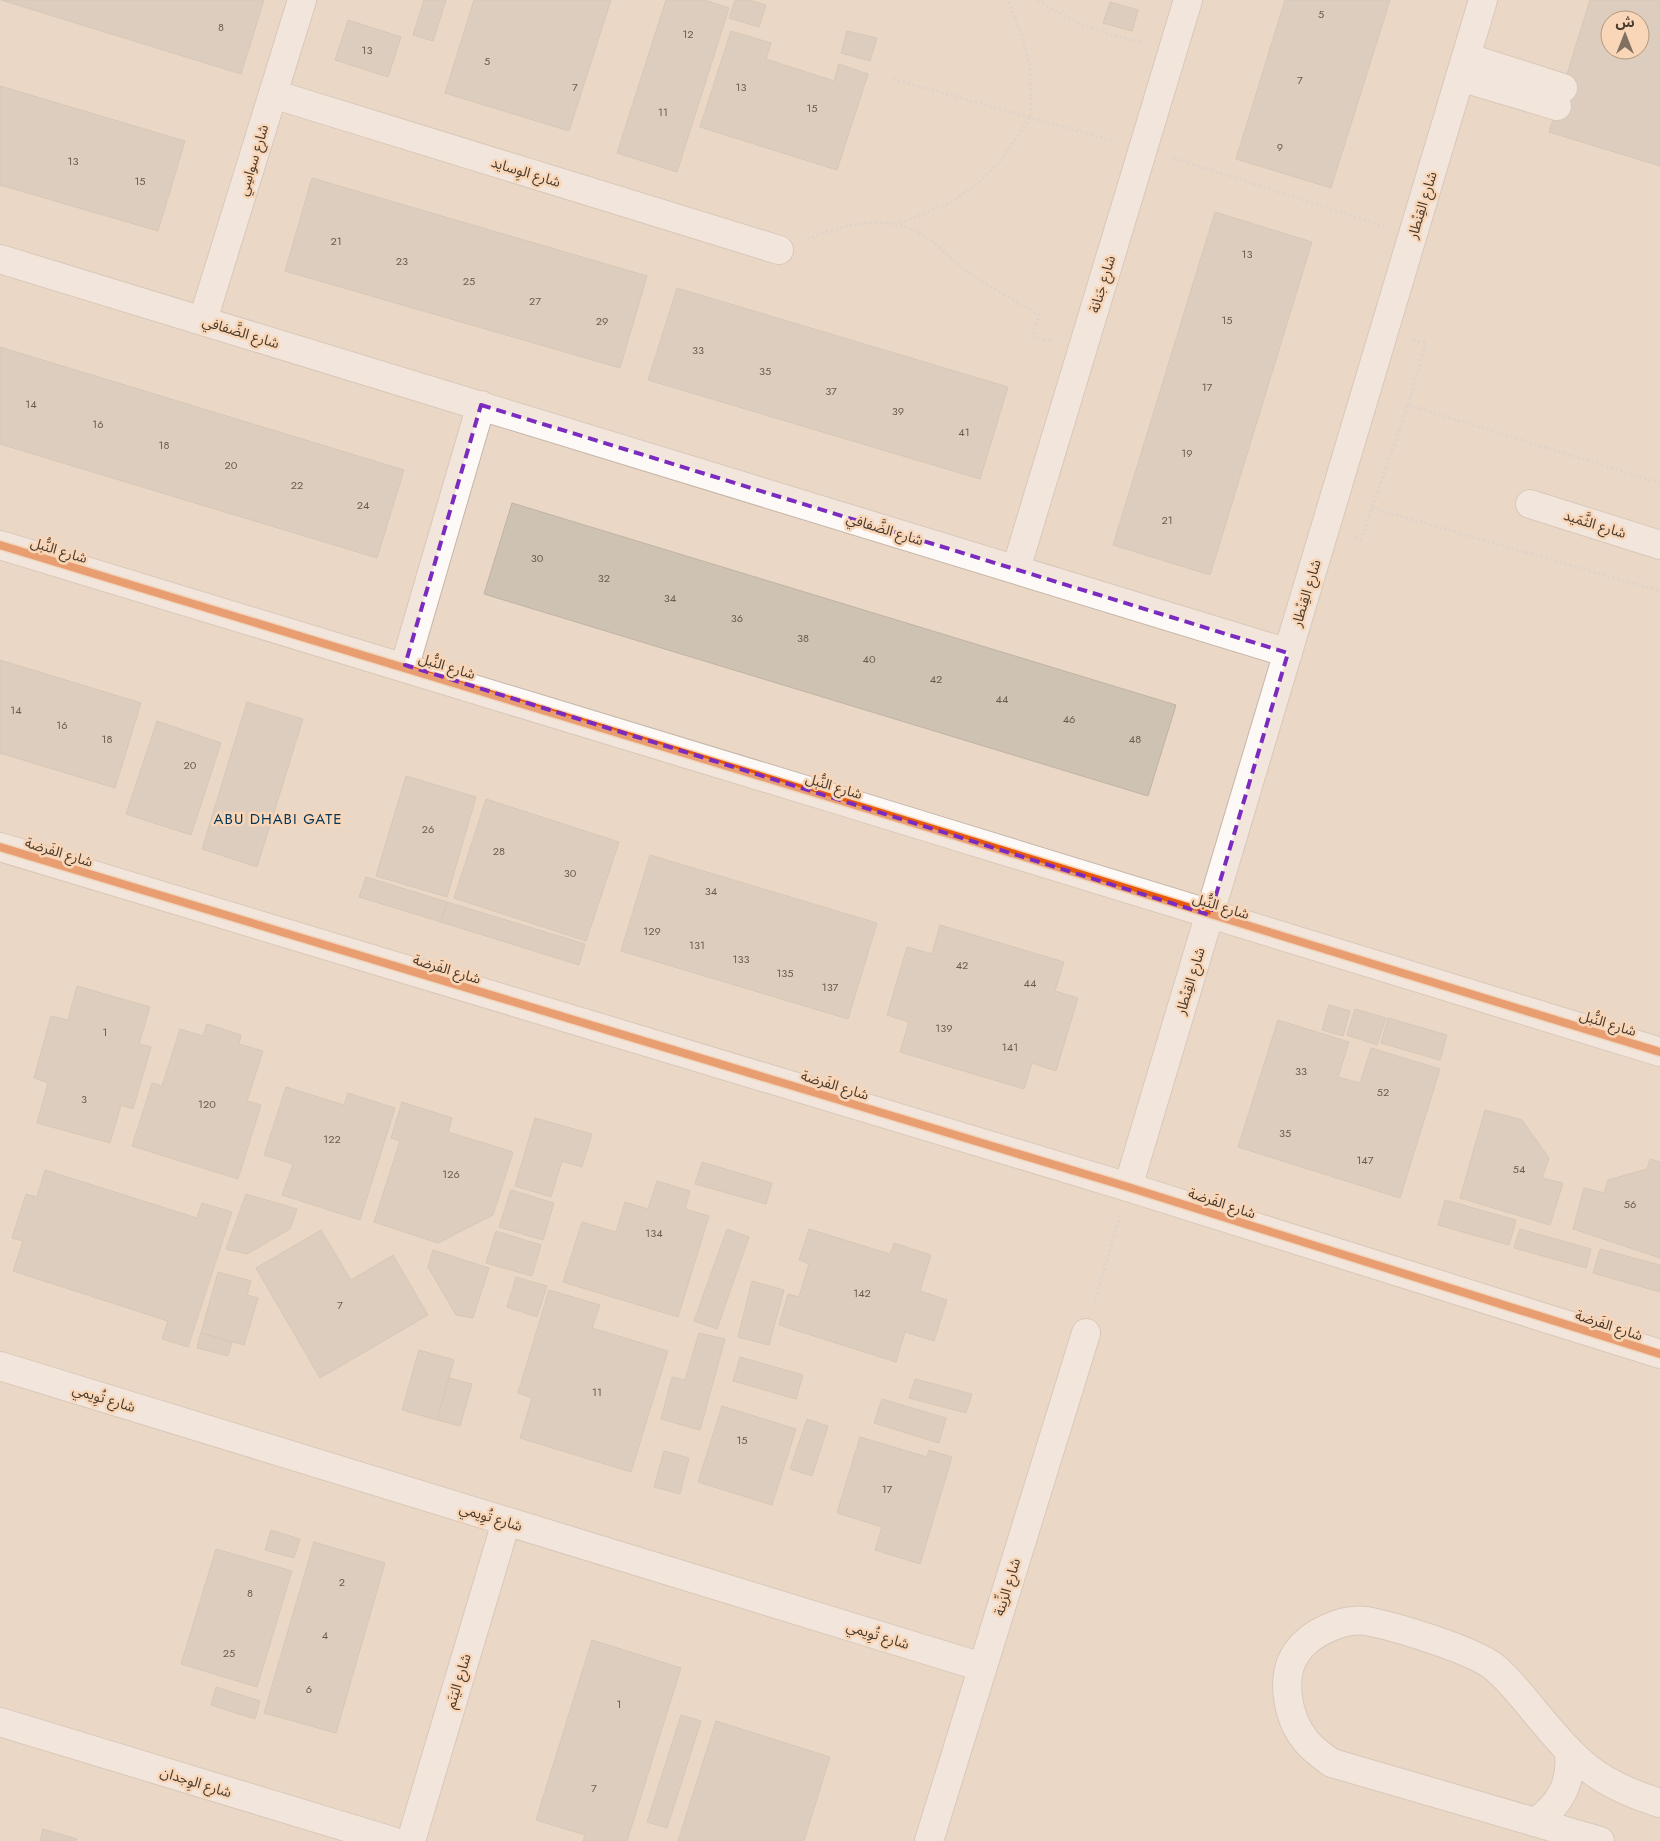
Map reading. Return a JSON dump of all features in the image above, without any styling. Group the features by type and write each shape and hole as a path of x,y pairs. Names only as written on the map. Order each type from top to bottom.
{"street":[{"name":"شارع سواسِي","path":"203,320 302,0"},
{"name":"شارع جَنانة","path":"1016,569 1188,0"},
{"name":"شارع القِنْطار","path":"1128,1186 1483,0"},
{"path":"1463,67 1560,97"},
{"name":"شارع الوِسايد","path":"273,94 779,250"},
{"name":"شارع الضَّفافي","path":"0,258 1288,653"},
{"path":"404,665 482,405"},
{"name":"شارع الثَّمَيد","path":"1530,504 1660,545"},
{"name":"شارع النُّبل","path":"0,545 404,665 1210,915 1660,1052"},
{"name":"شارع الفَرضة","path":"1,850 1128,1186 1660,1354"},
{"name":"شارع الزِّينة","path":"929,1841 1086,1333"},
{"name":"شارع تُوِيمي","path":"0,1366 982,1667"},
{"name":"شارع اليَنَم","path":"411,1841 506,1522"},
{"path":"1600,1841 1348,1769 1332,1762 1317,1752 1305,1740 1296,1725 1289,1705 1288,1685 1296,1653 1318,1632 1348,1621 1365,1621 1389,1626 1475,1656 1502,1674 1569,1753 1602,1779 1620,1790 1660,1803"},
{"name":"شارع الوِجدان","path":"0,1722 392,1841"},
{"path":"1535,1822 1556,1805 1563,1793 1570,1767 1569,1753"}],"path":[{"path":"895,225 950,203 982,180 1000,160 1031,117 1030,68 1022,36 1008,0"},
{"path":"1038,0 1068,18 1104,32 1140,42 1174,46"},
{"path":"779,250 854,223 877,222 895,225 927,238 976,278 1039,315 1032,336 1082,351"},
{"path":"1327,525 1361,539 1408,405 1426,343 1384,333"},
{"path":"1408,405 1660,483"},
{"path":"1372,508 1660,591"},
{"path":"1086,1333 1128,1186"}],"highlighted area":[{"path":"481,405 1288,653 1210,915 405,665"}],"building":[{"path":"1,0 264,0 241,74"},
{"path":"424,0 446,0 433,41 413,35"},
{"path":"474,0 611,0 569,131 445,93"},
{"path":"666,0 705,0 729,8 677,172 617,153"},
{"path":"735,0 749,0 766,5 759,27 729,18"},
{"path":"1285,0 1390,0 1331,188 1236,159"},
{"path":"1590,0 1660,0 1660,166 1549,132"},
{"path":"1110,2 1138,10 1132,31 1103,23"},
{"path":"348,20 401,37 388,77 335,60"},
{"path":"731,31 771,43 766,59 834,81 839,64 868,74 837,170 700,127"},
{"path":"847,31 877,38 870,61 841,53"},
{"path":"0,86 185,141 158,231 0,185"},
{"path":"312,178 647,276 620,368 285,271"},
{"path":"1215,212 1312,242 1210,575 1113,545"},
{"path":"677,288 1008,387 980,479 648,380"},
{"path":"0,347 404,470 377,558 0,444"},
{"path":"512,503 1176,705 1148,796 484,594"},
{"path":"0,660 141,703 115,788 0,753"},
{"path":"247,702 303,719 257,867 202,849"},
{"path":"157,721 221,743 191,835 126,814"},
{"path":"406,776 476,797 447,897 376,876"},
{"path":"486,799 619,842 586,941 454,898"},
{"path":"650,855 877,923 848,1019 621,951"},
{"path":"366,877 447,902 441,922 359,897"},
{"path":"447,902 585,944 579,965 441,922"},
{"path":"940,925 1064,962 1055,991 1078,998 1056,1071 1032,1063 1024,1089 900,1052 909,1022 887,1015 907,947 932,954"},
{"path":"77,986 150,1007 139,1044 151,1047 133,1109 121,1105 110,1143 37,1123 48,1083 34,1078 51,1016 68,1020"},
{"path":"1329,1005 1350,1011 1343,1036 1322,1030"},
{"path":"1355,1009 1386,1018 1377,1045 1347,1035"},
{"path":"1388,1018 1447,1035 1440,1060 1381,1043"},
{"path":"1278,1020 1349,1042 1338,1077 1360,1083 1371,1048 1440,1069 1400,1198 1238,1147"},
{"path":"207,1024 241,1035 239,1044 263,1051 247,1101 261,1105 238,1179 132,1146 152,1083 162,1086 180,1029 203,1036"},
{"path":"286,1087 344,1105 348,1093 395,1108 360,1220 282,1195 293,1164 264,1155"},
{"path":"402,1102 452,1118 448,1132 513,1152 493,1215 438,1243 374,1222 400,1141 391,1138"},
{"path":"1485,1110 1522,1120 1549,1158 1542,1178 1563,1183 1550,1225 1460,1198"},
{"path":"535,1118 592,1134 582,1167 562,1161 551,1197 515,1186"},
{"path":"1650,1159 1660,1162 1660,1258 1573,1229 1584,1188 1604,1193 1608,1180 1647,1169"},
{"path":"702,1162 772,1183 766,1204 695,1184"},
{"path":"45,1170 197,1218 202,1203 232,1212 188,1347 162,1339 168,1321 13,1271 23,1241 12,1238 26,1194 37,1197"},
{"path":"657,1181 690,1191 685,1209 709,1216 678,1317 563,1282 582,1222 616,1232 625,1202 648,1209"},
{"path":"511,1190 554,1203 543,1240 499,1227"},
{"path":"246,1194 297,1209 290,1229 247,1254 226,1249"},
{"path":"1445,1200 1516,1220 1509,1245 1438,1225"},
{"path":"727,1229 749,1237 717,1329 694,1321"},
{"path":"809,1229 890,1254 894,1243 931,1255 920,1291 947,1300 934,1341 905,1332 896,1362 779,1325 788,1294 799,1297 809,1264 799,1260"},
{"path":"1520,1229 1591,1249 1586,1268 1514,1248"},
{"path":"321,1230 351,1280 393,1255 428,1315 320,1378 256,1268"},
{"path":"496,1231 541,1245 532,1276 486,1263"},
{"path":"1600,1249 1660,1265 1660,1292 1593,1273"},
{"path":"433,1250 489,1268 473,1318 456,1315 428,1267"},
{"path":"218,1272 251,1281 247,1295 258,1298 244,1345 201,1333"},
{"path":"516,1277 547,1286 537,1317 507,1307"},
{"path":"752,1281 784,1290 769,1345 738,1337"},
{"path":"549,1290 600,1305 592,1328 668,1351 631,1472 520,1438 532,1398 518,1393"},
{"path":"201,1333 232,1342 228,1356 197,1348"},
{"path":"699,1333 725,1339 700,1430 661,1419 672,1377 685,1380"},
{"path":"419,1350 454,1360 437,1420 402,1410"},
{"path":"740,1357 803,1375 796,1399 733,1381"},
{"path":"449,1378 472,1384 460,1426 437,1420"},
{"path":"915,1379 972,1394 966,1413 909,1398"},
{"path":"882,1399 946,1418 939,1443 874,1423"},
{"path":"722,1406 796,1429 772,1505 698,1482"},
{"path":"807,1419 828,1426 812,1476 790,1469"},
{"path":"860,1437 927,1457 929,1450 952,1457 920,1564 875,1550 882,1527 837,1513"},
{"path":"664,1451 689,1458 680,1494 654,1487"},
{"path":"271,1530 300,1539 294,1558 265,1550"},
{"path":"314,1542 385,1563 336,1733 264,1713"},
{"path":"216,1549 292,1571 257,1687 181,1664"},
{"path":"592,1640 681,1668 627,1841 583,1841 585,1835 536,1820"},
{"path":"216,1687 260,1701 255,1719 211,1705"},
{"path":"681,1715 701,1721 667,1828 647,1822"},
{"path":"716,1721 830,1757 804,1841 678,1841"},
{"path":"43,1829 77,1839 76,1841 40,1841"}],"cycle path":[{"path":"0,545 416,670 1660,1052"},
{"path":"0,847 1128,1187 1660,1354"}],"district":[{"name":"ABU DHABI GATE","path":"278,819"}]}
